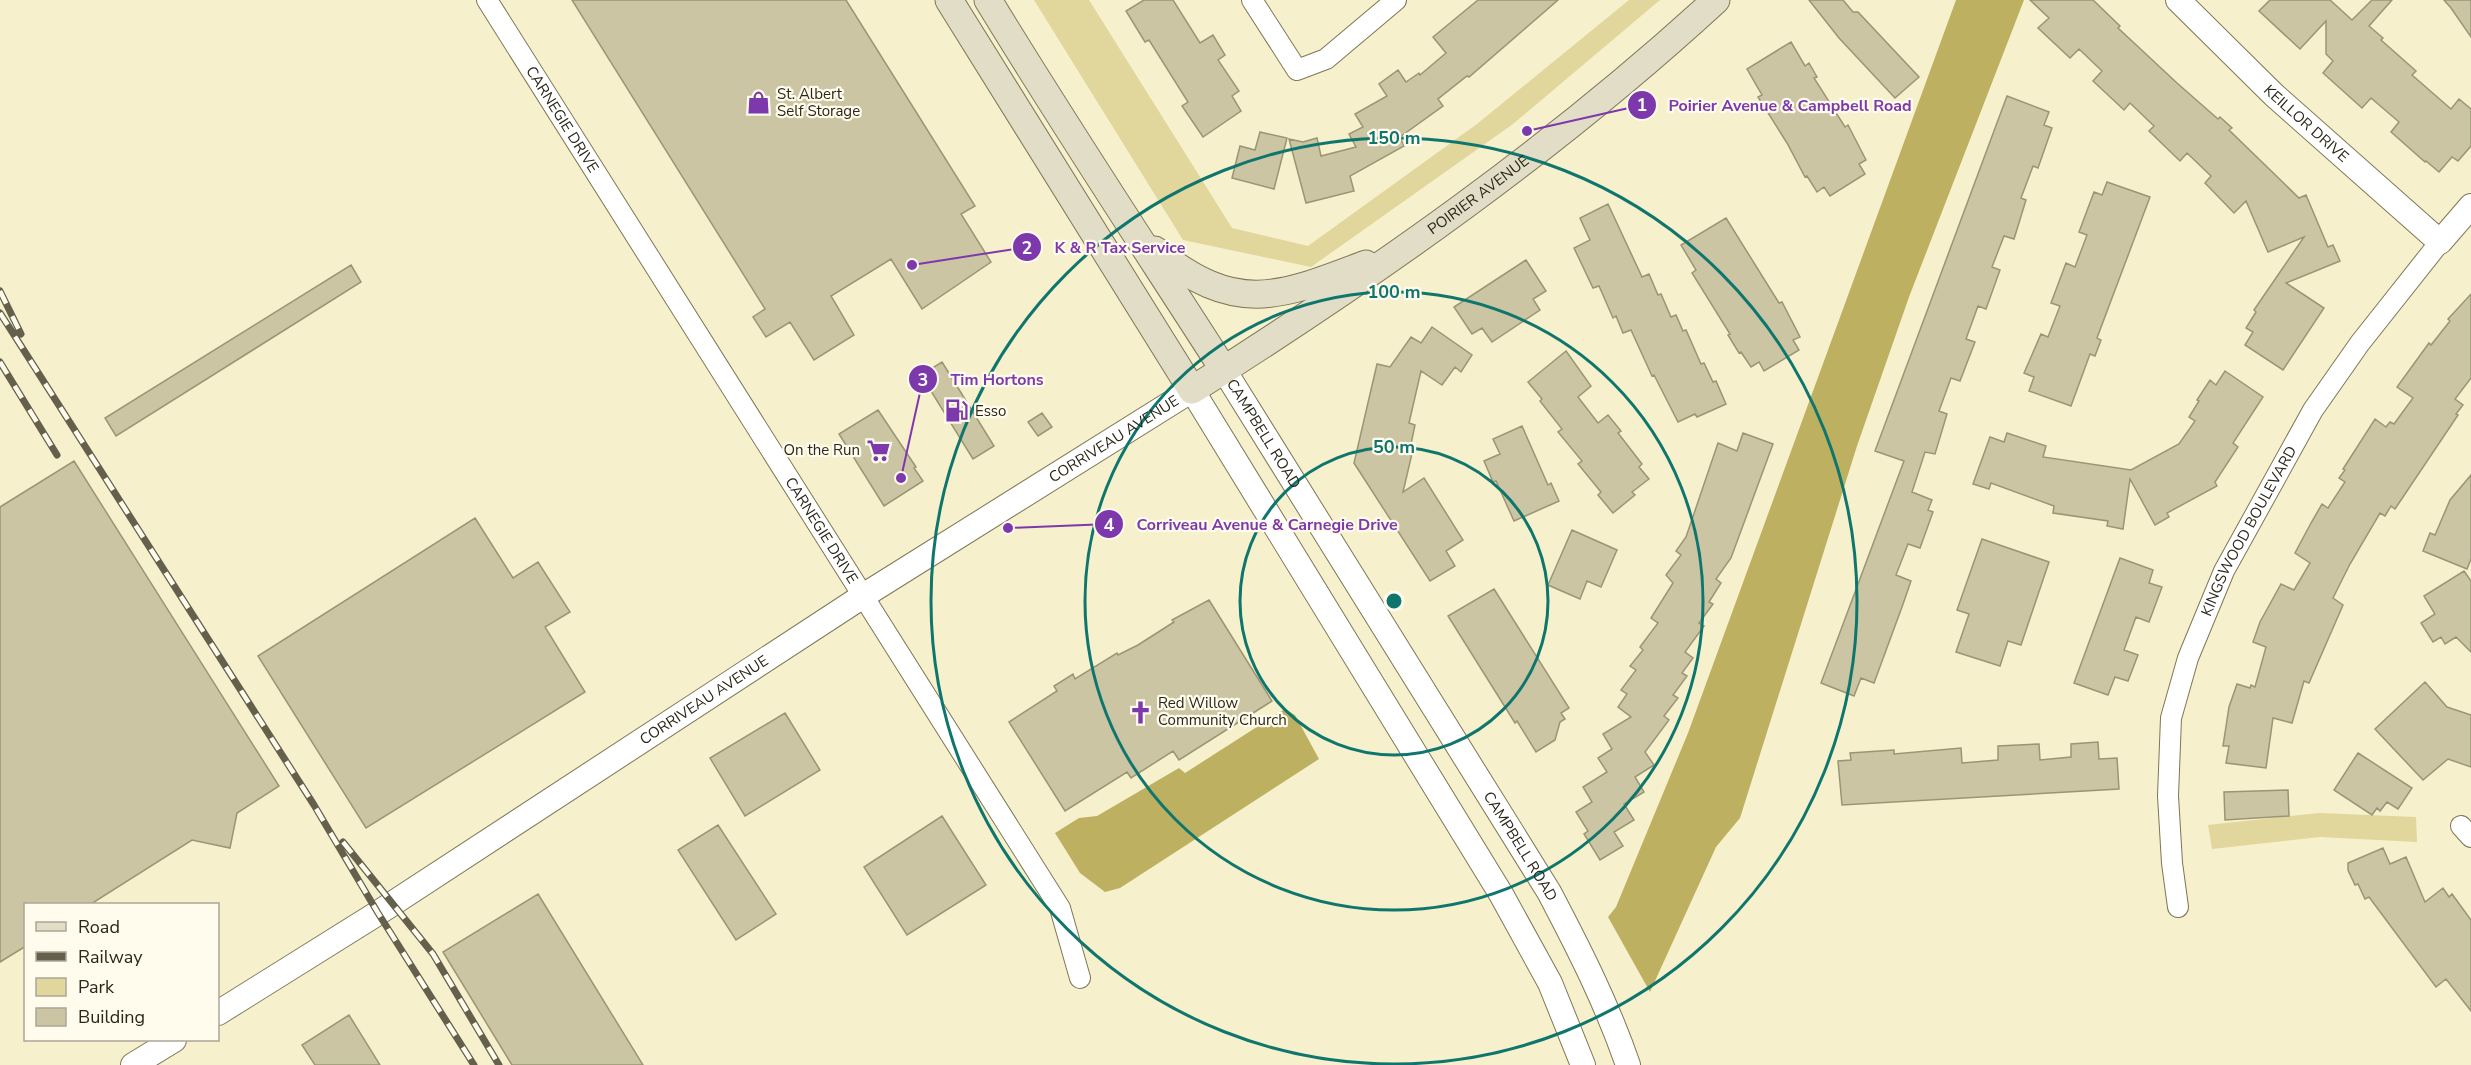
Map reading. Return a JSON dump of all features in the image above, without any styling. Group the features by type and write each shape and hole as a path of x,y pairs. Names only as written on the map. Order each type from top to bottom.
{"main road":[{"path":"949,0 1192,390"},
{"name":"CAMPBELL ROAD","path":"988,0 1037,82 1224,370"},
{"name":"POIRIER AVENUE","path":"1192,390 1407,249 1498,182 1670,42 1716,0"},
{"path":"1126,216 1151,247 1178,268 1217,289 1238,294 1268,294 1303,288 1407,249"}],"street":[{"name":"CARNEGIE DRIVE","path":"487,0 1060,908 1080,978"},
{"path":"1252,0 1297,70 1326,58 1396,0"},
{"name":"KEILLOR DRIVE","path":"2178,0 2274,95 2440,242"},
{"name":"KINGSWOOD BOULEVARD","path":"2178,908 2172,863 2168,796 2171,718 2188,658 2224,571 2313,410 2361,343 2471,206"},
{"name":"CAMPBELL ROAD","path":"1224,370 1549,892 1608,1010 1628,1065"},
{"name":"CORRIVEAU AVENUE","path":"219,1011 378,913 863,596 1192,390"},
{"path":"1192,390 1501,894 1550,983 1583,1065"},
{"path":"133,1065 172,1041"}],"green space":[{"path":"1034,0 1089,0 1232,228 1308,246 1477,124 1629,0 1660,0 1513,124 1311,267 1183,240"},
{"path":"2319,813 2416,817 2417,842 2320,837 2212,849 2208,825"}],"shaded area":[{"path":"1956,0 2024,0 1909,297 1857,446 1740,818 1716,847 1650,992 1608,917 1616,907 1688,733"},
{"path":"1285,709 1295,715 1319,759 1120,888 1105,892 1080,873 1055,833 1079,818 1097,816 1179,768 1185,773"}],"building":[{"name":"St. Albert Self Storage","path":"572,0 846,0 975,206 961,214 991,262 922,309 891,259 831,296 854,335 814,360 790,322 766,337 753,317 765,309"},
{"path":"1144,0 1173,0 1200,43 1213,35 1225,55 1218,60 1239,91 1232,96 1241,111 1203,137 1182,106 1188,102 1149,40 1145,42 1126,11"},
{"path":"1478,0 1558,0 1469,77 1467,76 1438,99 1443,106 1400,137 1404,146 1350,176 1354,191 1306,203 1289,139 1303,142 1317,138 1321,156 1356,147 1349,134 1363,127 1355,114 1387,96 1379,84 1398,70 1406,82 1419,73 1420,75 1446,53 1433,37"},
{"path":"1809,0 1843,0 1853,12 1858,12 1919,77 1895,98 1839,38"},
{"path":"2030,0 2093,0 2120,26 2118,28 2177,83 2218,119 2220,117 2232,128 2229,130 2299,198 2306,195 2328,247 2333,245 2340,261 2286,283 2324,308 2283,370 2245,345 2253,332 2246,328 2256,312 2254,310 2304,237 2268,252 2246,201 2234,213 2205,183 2211,176 2187,153 2180,161 2149,131 2154,126 2130,103 2124,110 2093,81 2102,71 2079,49 2070,58 2038,28 2049,18"},
{"path":"2270,0 2330,0 2352,20 2372,0 2392,0 2369,26 2383,38 2381,40 2416,71 2412,75 2451,109 2459,99 2471,109 2471,146 2458,161 2452,157 2439,172 2425,162 2391,132 2399,122 2371,98 2362,108 2323,73 2333,61 2326,54 2326,21 2300,49 2259,11"},
{"path":"2444,0 2471,0 2471,37 2451,8"},
{"path":"1791,42 1805,66 1809,63 1817,77 1814,78 1845,127 1848,125 1866,160 1859,164 1865,174 1830,196 1824,187 1817,192 1807,176 1805,177 1758,97 1762,95 1747,69"},
{"path":"2007,96 2049,112 2044,125 2052,128 2038,168 2033,166 2021,198 2026,200 2014,239 2004,236 1992,267 2000,270 1986,309 1978,306 1966,339 1975,342 1960,381 1951,378 1939,411 1947,414 1935,454 1925,452 1912,492 1932,500 1928,510 1933,512 1920,548 1908,544 1896,575 1911,581 1902,607 1874,683 1861,678 1854,696 1821,683 1904,461 1875,451"},
{"path":"1260,132 1287,138 1274,189 1232,178 1240,146 1255,150"},
{"path":"2107,182 2150,197 2097,338 2101,340 2095,356 2090,354 2071,406 2029,391 2034,377 2024,373 2041,334 2048,337 2060,306 2051,303 2066,263 2075,267 2087,235 2079,232 2094,192 2102,195"},
{"path":"1608,204 1642,277 1649,274 1671,317 1676,315 1683,331 1686,330 1701,364 1704,363 1713,382 1716,381 1726,404 1697,417 1695,414 1678,422 1654,375 1652,376 1631,330 1623,333 1616,316 1613,318 1599,286 1593,288 1574,248 1590,240 1580,218"},
{"path":"1726,218 1779,303 1782,302 1800,337 1793,340 1799,350 1764,371 1759,362 1751,367 1741,352 1739,353 1728,335 1730,334 1692,273 1696,270 1681,245"},
{"path":"1526,260 1546,291 1533,299 1540,310 1492,342 1482,328 1472,334 1454,307"},
{"path":"351,265 361,282 116,436 105,418"},
{"path":"2471,294 2471,378 2455,399 2463,405 2456,414 2458,415 2395,509 2391,506 2385,516 2380,513 2350,564 2333,598 2343,605 2309,683 2304,681 2292,723 2273,718 2266,768 2226,763 2229,746 2223,746 2229,707 2237,684 2250,688 2251,685 2255,687 2266,647 2253,642 2260,622 2281,584 2294,590 2310,563 2295,553 2322,504 2328,508 2345,482 2339,478 2345,470 2343,469 2375,419 2386,427 2390,422 2394,424 2413,398 2397,387 2429,343 2431,345 2450,321 2448,319"},
{"path":"1432,327 1472,355 1461,372 1455,367 1442,385 1421,371 1409,423 1415,425 1411,444 1414,445 1403,492 1424,478 1463,540 1446,551 1455,566 1430,581 1354,463 1377,364 1390,367 1411,337 1421,343"},
{"path":"1566,351 1591,386 1578,397 1598,423 1608,415 1621,431 1618,433 1642,464 1639,467 1649,479 1632,492 1635,495 1613,513 1598,495 1601,492 1578,464 1582,461 1558,432 1562,429 1528,382"},
{"name":"Esso","path":"942,362 994,446 973,459 921,375"},
{"path":"2225,371 2263,397 2233,443 2238,447 2215,482 2217,486 2167,513 2169,517 2155,525 2130,479 2123,529 2107,526 2108,521 2053,513 2054,506 1991,483 1989,489 1973,484 1990,437 2004,442 2007,433 2046,446 2043,457 2131,470 2179,444 2195,421 2189,417 2199,401 2197,400 2210,380 2216,385"},
{"name":"On the Run","path":"878,410 923,481 884,506 839,434"},
{"path":"1042,413 1052,427 1038,436 1028,422"},
{"path":"1522,426 1548,485 1551,483 1559,501 1514,521 1484,461 1500,454 1493,439"},
{"path":"1743,433 1773,444 1731,558 1716,579 1721,583 1709,602 1713,604 1699,623 1704,626 1685,652 1693,658 1682,673 1687,676 1673,695 1678,698 1664,716 1669,720 1645,752 1654,765 1635,777 1644,792 1624,804 1634,820 1614,832 1623,846 1600,860 1584,834 1588,831 1576,812 1592,802 1583,787 1607,772 1598,758 1612,749 1603,734 1631,717 1618,707 1627,694 1621,690 1636,670 1630,666 1643,650 1640,647 1658,623 1651,618 1673,583 1666,575 1681,555 1676,551 1686,537 1718,443 1737,451"},
{"path":"74,461 279,786 237,813 230,848 192,840 93,903 24,903 24,947 0,962 0,507"},
{"path":"2471,475 2471,559 2467,569 2423,551 2430,533 2435,535 2450,500"},
{"path":"475,518 513,578 538,562 570,612 545,627 585,692 366,828 258,656"},
{"path":"1572,530 1617,550 1601,587 1587,581 1580,599 1548,585"},
{"path":"1982,539 2049,562 2021,645 2008,641 2000,666 1956,652 1969,614 1957,610"},
{"path":"2120,558 2153,570 2149,583 2162,587 2149,622 2136,617 2124,650 2138,655 2128,681 2115,677 2108,695 2074,683"},
{"path":"2464,571 2471,581 2471,652 2456,637 2445,644 2441,637 2433,642 2421,623 2435,614 2424,596"},
{"path":"1494,589 1569,708 1561,713 1565,719 1560,722 1555,740 1536,752 1517,721 1515,723 1448,616"},
{"name":"Red Willow Community Church","path":"1209,600 1272,701 1179,760 1173,751 1131,778 1127,772 1065,811 1009,722 1057,691 1054,686 1073,674 1075,679 1117,653 1118,655 1138,645 1174,622 1172,620"},
{"path":"2425,682 2447,707 2471,715 2471,767 2448,759 2423,780 2375,729"},
{"path":"785,713 820,770 745,816 710,758"},
{"path":"2098,742 2099,759 2117,758 2119,789 1842,805 1838,761 1851,760 1850,753 1894,750 1894,754 1961,748 1962,763 1998,760 1998,746 2039,744 2040,760 2071,757 2071,744"},
{"path":"2358,753 2412,788 2398,809 2387,802 2380,811 2377,808 2372,815 2334,790"},
{"path":"2288,790 2289,816 2225,820 2224,792"},
{"path":"942,816 986,885 907,935 864,867"},
{"path":"718,825 776,914 736,940 678,850"},
{"path":"2383,848 2390,864 2406,857 2425,902 2443,888 2449,897 2452,894 2471,920 2471,1011 2446,979 2436,987 2369,897 2365,899 2358,884 2355,885 2348,870 2348,863"},
{"path":"538,894 643,1065 512,1065 443,952"},
{"path":"349,1015 380,1065 315,1065 302,1045"}],"railway":[{"path":"0,291 21,334"},
{"path":"0,313 314,805 378,913 474,1065"},
{"path":"0,362 57,455"},
{"path":"343,842 433,954 499,1065"}],"place":[{"name":"St. Albert Self Storage","path":"759,103"},
{"name":"Poirier Avenue & Campbell Road","path":"1527,131"},
{"name":"K & R Tax Service","path":"912,265"},
{"name":"Esso","path":"957,411"},
{"name":"On the Run","path":"878,450"},
{"name":"Tim Hortons","path":"901,478"},
{"name":"Corriveau Avenue & Carnegie Drive","path":"1008,528"},
{"name":"Red Willow Community Church","path":"1140,712"}]}
